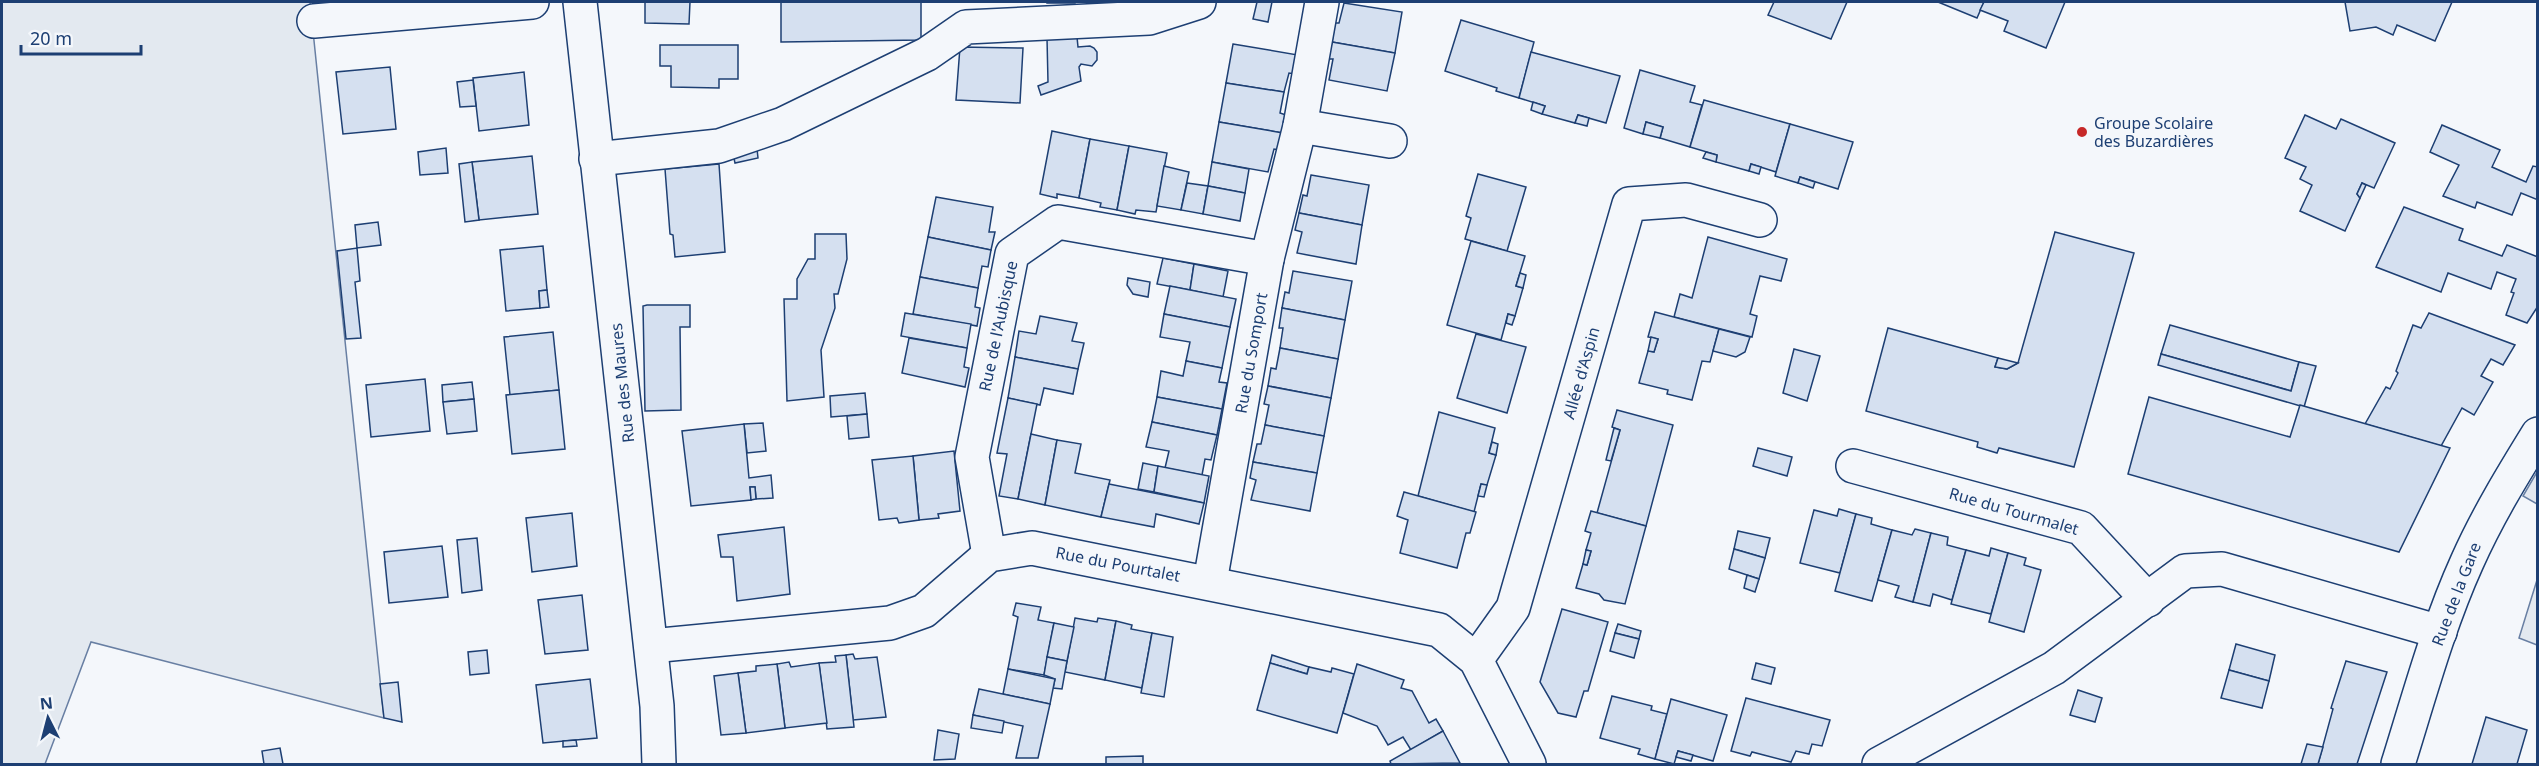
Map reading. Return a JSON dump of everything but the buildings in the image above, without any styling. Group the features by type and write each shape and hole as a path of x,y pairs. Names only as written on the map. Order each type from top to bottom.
{"street":[{"path":"314,21 532,2"},
{"name":"Rue des Maures","path":"580,2 651,646 657,706 659,765"},
{"path":"596,159 719,146 783,124 927,54 966,27 1149,18 1199,2"},
{"name":"Rue du Somport","path":"1210,582 1267,259 1300,126 1322,2"},
{"path":"1300,126 1390,141"},
{"name":"Allée d'Aspin","path":"1476,660 1513,608 1629,204 1686,200 1760,220"},
{"name":"Rue de l'Aubisque","path":"989,555 972,457 1012,254 1058,222 1267,259"},
{"name":"Rue de la Gare","path":"2398,765 2440,632 2466,563 2492,511 2538,434"},
{"name":"Rue du Tourmalet","path":"1853,466 2081,528 2148,600"},
{"name":"Rue du Pourtalet","path":"989,555 1032,548 1440,630 1476,660 1529,765"},
{"path":"651,646 890,623 924,611 989,555"},
{"path":"1879,765 2054,668 2185,571 2222,569 2440,632"}],"shaded area":[{"path":"2,2 310,2 384,718 91,642 45,764 2,764"},
{"path":"2537,472 2537,504 2523,496"},
{"path":"2537,580 2538,645 2519,638"}],"place":[{"name":"Groupe Scolaire des Buzardières","path":"2082,132"}]}
